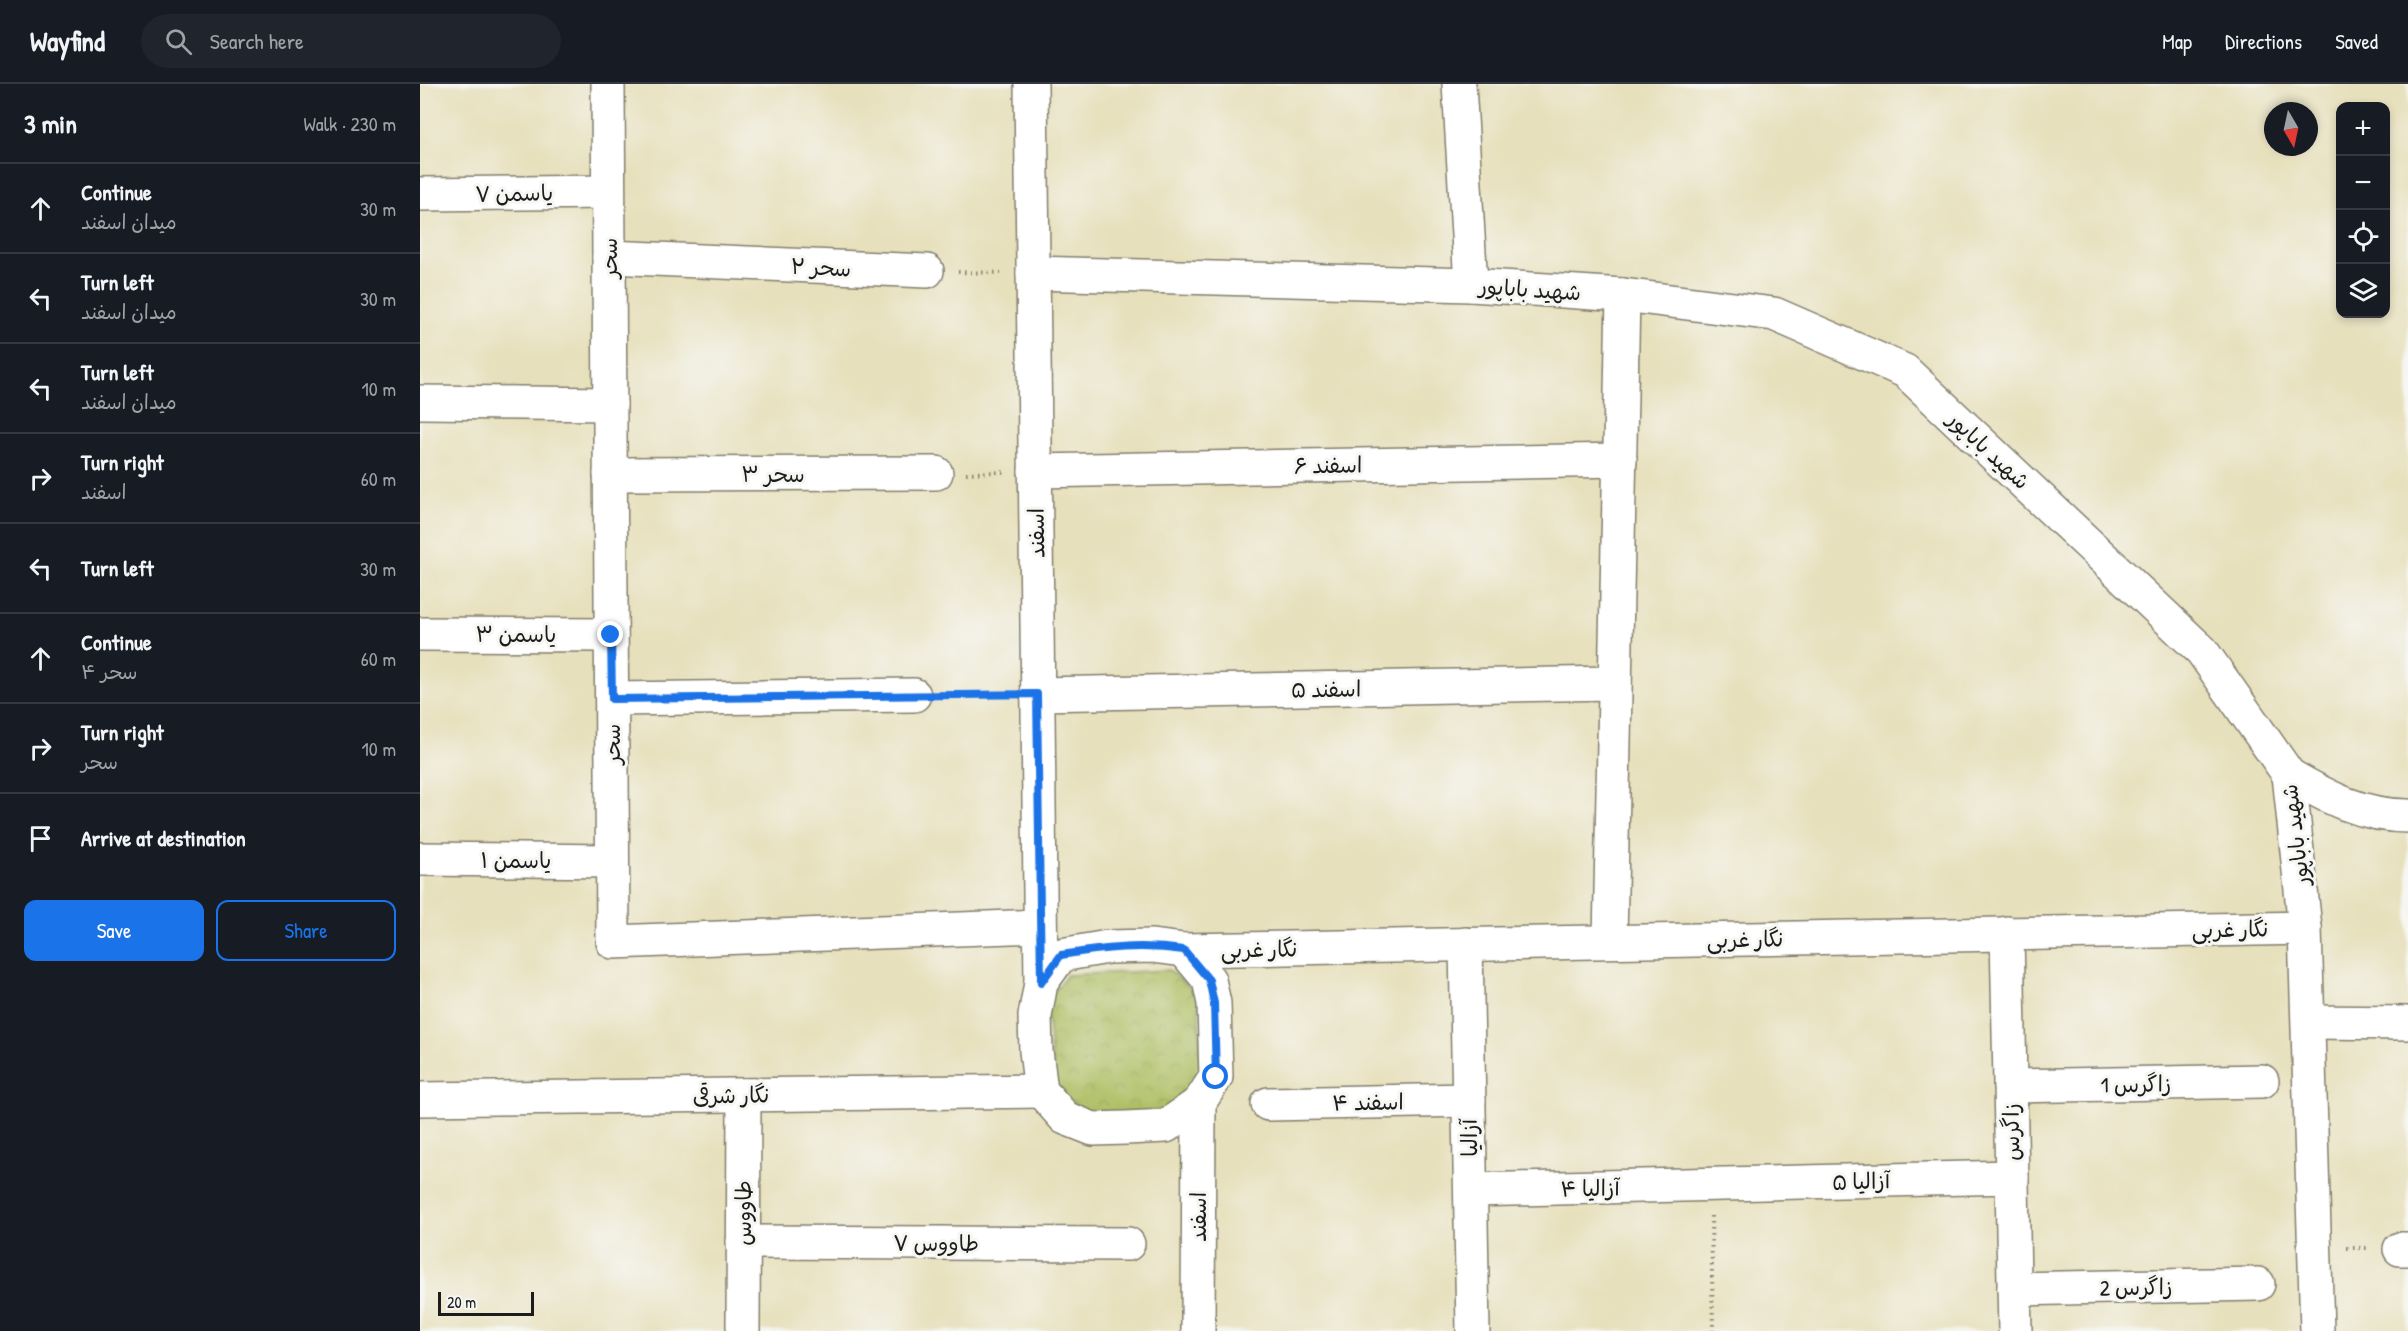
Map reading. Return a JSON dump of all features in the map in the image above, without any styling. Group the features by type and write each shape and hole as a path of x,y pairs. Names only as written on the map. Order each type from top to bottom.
{"street":[{"name":"سحر","path":"608,84 613,942 1040,926"},
{"name":"اسفند","path":"1031,84 1041,983"},
{"path":"1459,84 1471,285"},
{"name":"یاسمن ۷","path":"420,194 609,192"},
{"name":"سحر ۲","path":"609,257 927,271"},
{"name":"شهید باباپور","path":"1033,273 1471,285 1623,295 1774,314 1905,371 2202,651 2289,775 2305,928 2310,1022 2318,1331"},
{"path":"1610,941 1623,295"},
{"path":"420,402 610,404"},
{"name":"اسفند ۶","path":"1035,471 1620,460"},
{"name":"سحر ۳","path":"610,474 936,473"},
{"name":"یاسمن ۳","path":"420,634 611,635"},
{"name":"اسفند ۵","path":"1037,694 1615,683"},
{"path":"612,699 914,695"},
{"path":"2289,775 2330,799 2387,816 2408,816"},
{"name":"یاسمن ۱","path":"420,860 612,861"},
{"name":"نگار غربی","path":"1184,950 2305,928"},
{"name":"زاگرس","path":"2007,933 2015,1331"},
{"name":"آزالیا","path":"1466,944 1473,1331"},
{"path":"1152,946 1184,950 1209,980 1214,1003 1216,1077 1199,1103 1166,1126 1093,1129 1065,1118 1041,1091 1035,1016 1041,983 1061,955 1108,947 1152,946"},
{"path":"2310,1022 2408,1023"},
{"name":"زاگرس 1","path":"2010,1086 2262,1081"},
{"name":"نگار شرقی","path":"420,1099 1041,1091"},
{"name":"طاووس","path":"743,1331 744,1095"},
{"name":"اسفند ۴","path":"1268,1104 1469,1100"},
{"name":"اسفند","path":"1198,1331 1199,1103"},
{"name":"آزالیا ۵","path":"1710,1185 2012,1177"},
{"name":"آزالیا ۴","path":"1471,1190 1710,1185"},
{"name":"طاووس ۷","path":"743,1242 1128,1244"},
{"name":"زاگرس 2","path":"2014,1289 2258,1284"}],"path":[{"path":"927,271 1033,273"},
{"path":"936,473 1035,471"},
{"path":"914,695 1037,694"},
{"path":"1710,1185 1713,1331"},
{"path":"2316,1248 2404,1249"}],"green space":[{"path":"1169,970 1198,994 1202,1082 1178,1110 1090,1115 1055,1094 1046,1002 1067,975"}],"route":[{"path":"611,635 612,699 1037,694 1041,983 1061,955 1108,947 1152,946 1184,950 1209,980 1214,1003 1216,1077"}]}
